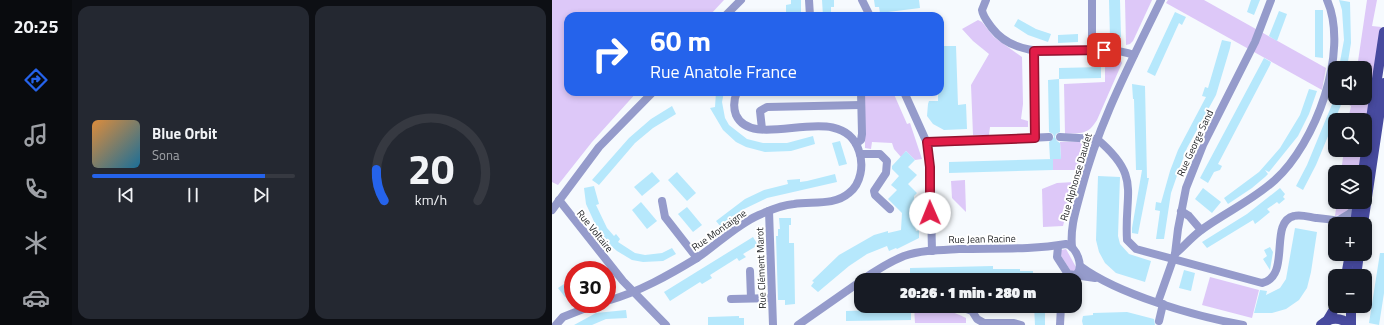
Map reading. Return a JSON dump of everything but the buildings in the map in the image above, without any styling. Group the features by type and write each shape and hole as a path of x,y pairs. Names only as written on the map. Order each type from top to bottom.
{"main road":[{"path":"1364,165 1384,32"},
{"path":"1364,217 1384,84"},
{"path":"1323,324 1331,313"},
{"path":"1323,324 1338,319 1351,325 1351,313"}],"street":[{"path":"729,12 741,0"},
{"path":"809,0 810,12"},
{"path":"862,0 868,12"},
{"path":"986,0 982,10 984,18 1002,38 1013,45 1034,51 1116,50 1134,55"},
{"path":"1092,0 1092,50"},
{"name":"Rue Alphonse Daudet","path":"1061,246 1071,230 1088,164 1097,139 1134,55 1161,0"},
{"name":"Rue George Sand","path":"1159,321 1161,303 1175,256 1176,238 1186,188 1203,145 1255,42 1271,0"},
{"path":"1175,256 1185,243 1201,230 1256,197 1276,180 1290,164 1310,132 1325,97 1331,74 1334,45 1331,9 1327,0"},
{"path":"1034,51 1035,138"},
{"path":"552,210 599,147 649,96"},
{"name":"Rue Montaigne","path":"616,297 633,290 643,288 697,258 745,222 769,211 794,204 825,202 844,197 854,187 860,174 860,154 856,144 842,131 815,126 762,129 744,125 737,118 734,108 735,96"},
{"path":"856,144 861,140 862,134 861,96"},
{"path":"906,96 927,142 930,167 932,251"},
{"path":"762,129 760,111 767,107 861,105"},
{"path":"927,142 1049,137"},
{"path":"1060,137 1097,139 1122,166 1129,185 1127,240 1136,250 1175,256 1262,283 1268,282 1275,276 1282,228 1287,219 1298,215 1328,219"},
{"path":"860,154 880,154 887,161 886,173 874,191 875,195 890,209"},
{"name":"Rue Voltaire","path":"559,200 591,243 666,325"},
{"path":"662,201 665,217 697,258"},
{"path":"1344,217 1354,209"},
{"name":"Rue Clément Marot","path":"769,211 773,325"},
{"path":"1181,211 1201,230"},
{"name":"Rue Alphonse Daudet","path":"1071,230 1072,247 1080,266"},
{"path":"1176,238 1185,243"},
{"name":"Rue Jean Racine","path":"876,273 880,267 905,256 932,251 1032,248 1068,245 1072,247"},
{"path":"1057,257 1061,246"},
{"path":"1037,247 1057,257 1064,271 1067,273"},
{"path":"1077,273 1080,270 1080,266 1098,278 1161,303 1216,320 1241,325"},
{"path":"750,271 751,298"},
{"path":"1082,277 1098,278"},
{"name":"Rue Jean Racine","path":"798,325 854,285"},
{"path":"731,299 772,298"},
{"path":"556,325 563,317 571,313"},
{"path":"973,313 984,323 1014,322 1021,325"},
{"path":"1060,325 1061,313"}],"shaded area":[{"path":"552,0 724,0 713,12 564,12 564,96 633,96 592,142 558,185 552,182"},
{"path":"1125,0 1152,0 1133,41 1126,45"},
{"path":"1168,0 1204,0 1326,68 1322,90 1166,3"},
{"path":"1367,0 1377,0 1372,26 1381,27 1372,87 1372,61 1358,61"},
{"path":"978,20 982,22 994,37 1022,57 1023,104 1021,119 1028,121 1028,127 990,127 989,135 973,135 971,85 989,54 973,41 962,29"},
{"path":"1105,55 1113,55 1119,58 1122,63 1097,120 1087,131 1065,134 1064,84 1105,82"},
{"path":"865,96 895,96 907,124 910,123 922,159 915,160 906,151 901,157 894,149 892,143 872,142 871,149 865,148"},
{"path":"1349,105 1369,105 1368,113 1350,113 1351,106"},
{"path":"1084,141 1085,147 1077,170 1053,170 1053,159 1061,159 1060,142"},
{"path":"1343,157 1361,157 1359,165 1342,165"},
{"path":"965,180 966,212 952,198 951,181"},
{"path":"1074,182 1063,226 1043,227 1042,189 1057,183"},
{"path":"1336,209 1350,209 1344,213 1335,216"},
{"path":"1066,249 1077,269 1072,273 1061,256 1061,250"},
{"path":"1210,277 1259,290 1252,318 1202,305"},
{"path":"914,313 954,313 966,318 966,323 915,323"}],"route":[{"path":"930,213 930,167 927,142 1035,138 1034,51 1104,50"}]}
